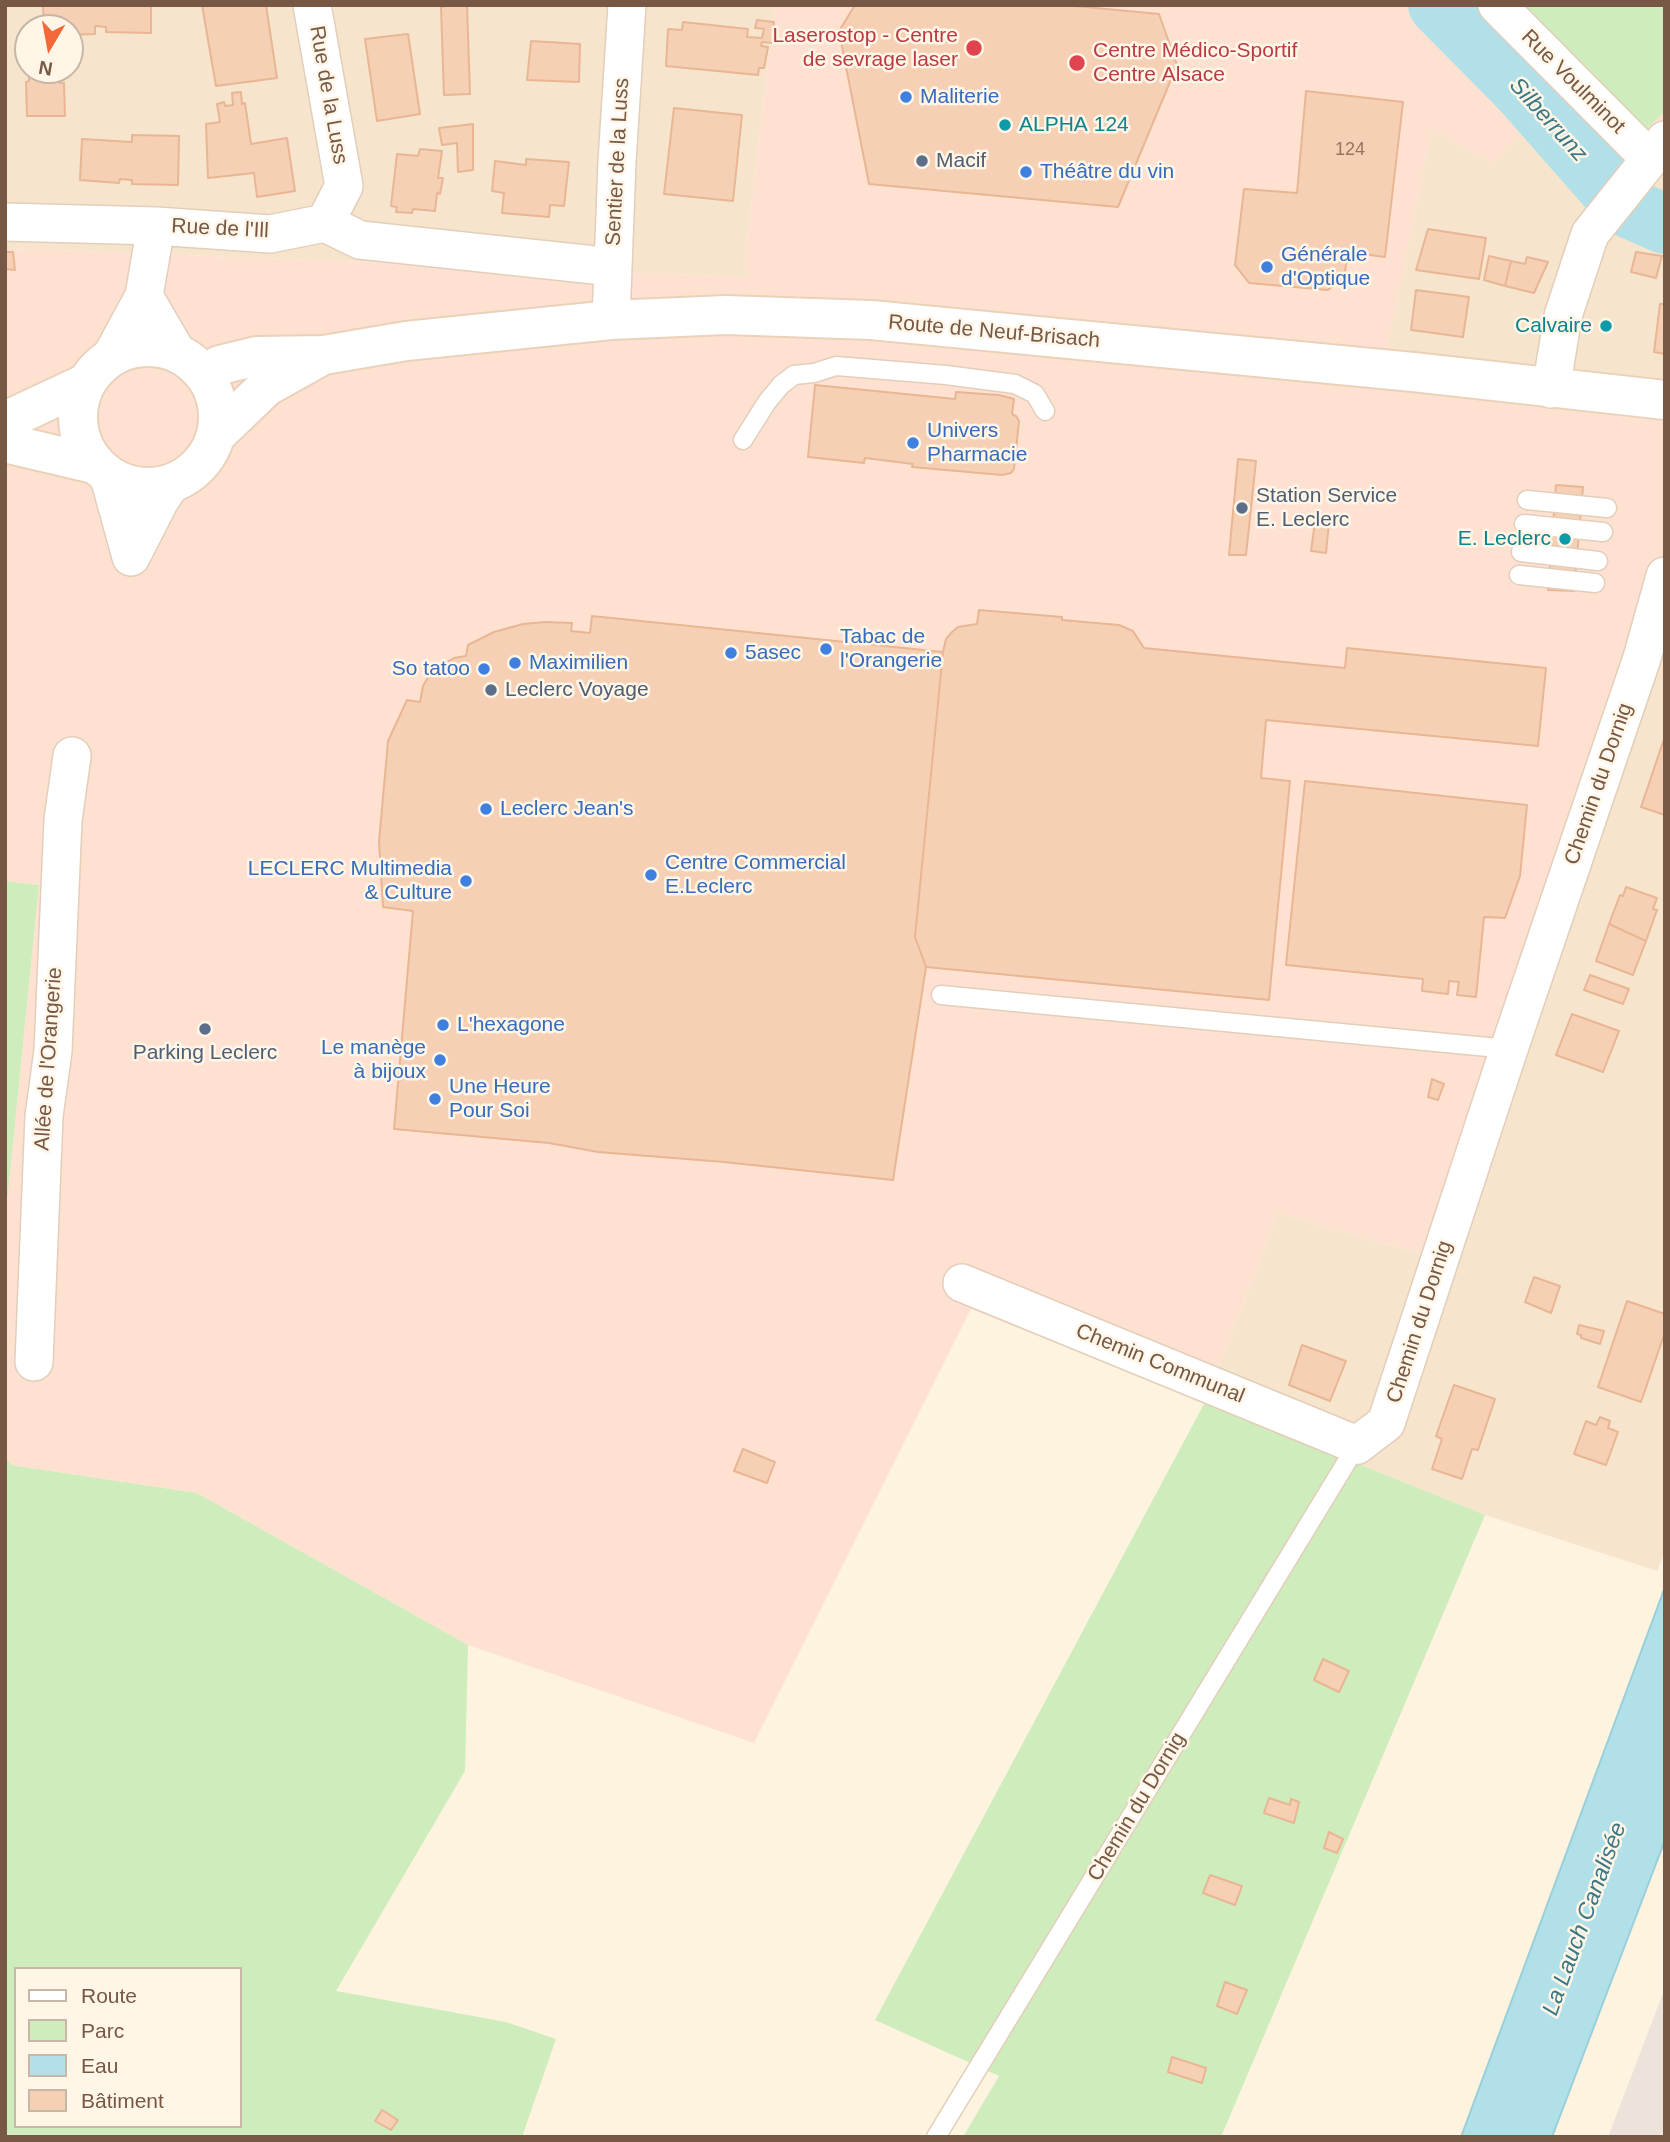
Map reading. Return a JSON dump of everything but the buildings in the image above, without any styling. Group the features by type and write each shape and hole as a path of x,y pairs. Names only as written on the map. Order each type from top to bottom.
{"main road":[{"name":"Route de Neuf-Brisach","path":"190,362 220,365 257,356 324,355 406,341 611,320 726,315 872,320 1399,371 1665,400"},
{"path":"5,421 84,384 111,355 144,345 190,362 218,402 217,435 200,466 170,485 139,488 102,471 5,443"},
{"name":"Route de Neuf-Brisach","path":"217,435 266,387 324,355"},
{"path":"84,384 77,426 102,471"}],"street":[{"name":"Rue de la Luss","path":"312,5 344,186 325,223"},
{"name":"Sentier de la Luss","path":"611,320 627,5"},
{"name":"Rue Voulminot","path":"1497,5 1649,159"},
{"path":"1551,389 1563,316 1590,234 1649,159"},
{"name":"Rue de l'Ill","path":"5,222 156,226 270,234 325,223"},
{"path":"325,223 360,240 613,267"},
{"name":"Rue de l'Ill","path":"111,355 145,296 156,226"},
{"path":"145,296 190,362"},
{"path":"102,471 131,557 170,485"},
{"name":"Chemin du Dornig","path":"1357,1445 1386,1423 1642,658 1665,576"},
{"name":"Allée de l'Orangerie","path":"34,1362 44,1116 53,1051 63,820 72,756"},
{"name":"Chemin Communal","path":"962,1283 1357,1445"}],"lane":[{"path":"743,440 781,385 794,375 814,373 836,366 1015,384 1035,394 1045,411"},
{"path":"1527,500 1607,508"},
{"path":"1524,524 1603,533"},
{"path":"1521,552 1598,561"},
{"path":"1519,575 1595,583"},
{"path":"941,995 1509,1049"},
{"name":"Chemin du Dornig","path":"936,2137 1357,1445"}],"shaded area":[{"path":"5,5 775,5 744,267 751,277 5,248"},
{"path":"775,5 1404,5 1524,127 1495,163 1432,130 1387,347 1665,390 1665,608 1451,1262 1278,1213 1205,1402 971,1309 754,1743 468,1645 197,1493 11,1465 5,1455 5,1223 39,885 5,881 5,248 750,277 744,267"},
{"path":"1404,5 1522,5 1646,130 1665,111 1665,390 1386,347 1432,130 1524,127"},
{"path":"1665,608 1665,1551 1657,1571 1485,1515 1205,1402 1278,1213 1450,1262"},
{"path":"1665,1988 1665,2137 1608,2137"}],"green space":[{"path":"1522,5 1665,5 1665,111 1646,130"},
{"path":"5,881 39,885 5,1223"},
{"path":"1205,1402 1485,1515 1221,2137 963,2137 999,2076 875,2020"},
{"path":"5,1455 11,1465 197,1493 468,1645 465,1771 336,1991 506,2022 556,2039 522,2137 5,2137"}],"water":[{"name":"La Lauch Canalisée","path":"1665,1587 1665,1840 1552,2137 1461,2137"}],"waterway":[{"name":"Silberrunz","path":"1438,5 1523,91 1624,206 1665,224"}],"place":[{"name":"Laserostop - Centre de sevrage laser","path":"974,48"},
{"name":"Centre Médico-Sportif Centre Alsace","path":"1077,63"},
{"name":"Maliterie","path":"906,97"},
{"name":"ALPHA 124","path":"1005,125"},
{"name":"Macif","path":"922,161"},
{"name":"Théâtre du vin","path":"1026,172"},
{"name":"Générale d'Optique","path":"1267,267"},
{"name":"Calvaire","path":"1606,326"},
{"name":"Univers Pharmacie","path":"913,443"},
{"name":"Station Service E. Leclerc","path":"1242,508"},
{"name":"E. Leclerc","path":"1565,539"},
{"name":"Tabac de l'Orangerie","path":"826,649"},
{"name":"5asec","path":"731,653"},
{"name":"Maximilien","path":"515,663"},
{"name":"So tatoo","path":"484,669"},
{"name":"Leclerc Voyage","path":"491,690"},
{"name":"Leclerc Jean's","path":"486,809"},
{"name":"Centre Commercial E.Leclerc","path":"651,875"},
{"name":"LECLERC Multimedia & Culture","path":"466,881"},
{"name":"L'hexagone","path":"443,1025"},
{"name":"Parking Leclerc","path":"205,1029"},
{"name":"Le manège à bijoux","path":"440,1060"},
{"name":"Une Heure Pour Soi","path":"435,1099"}]}
